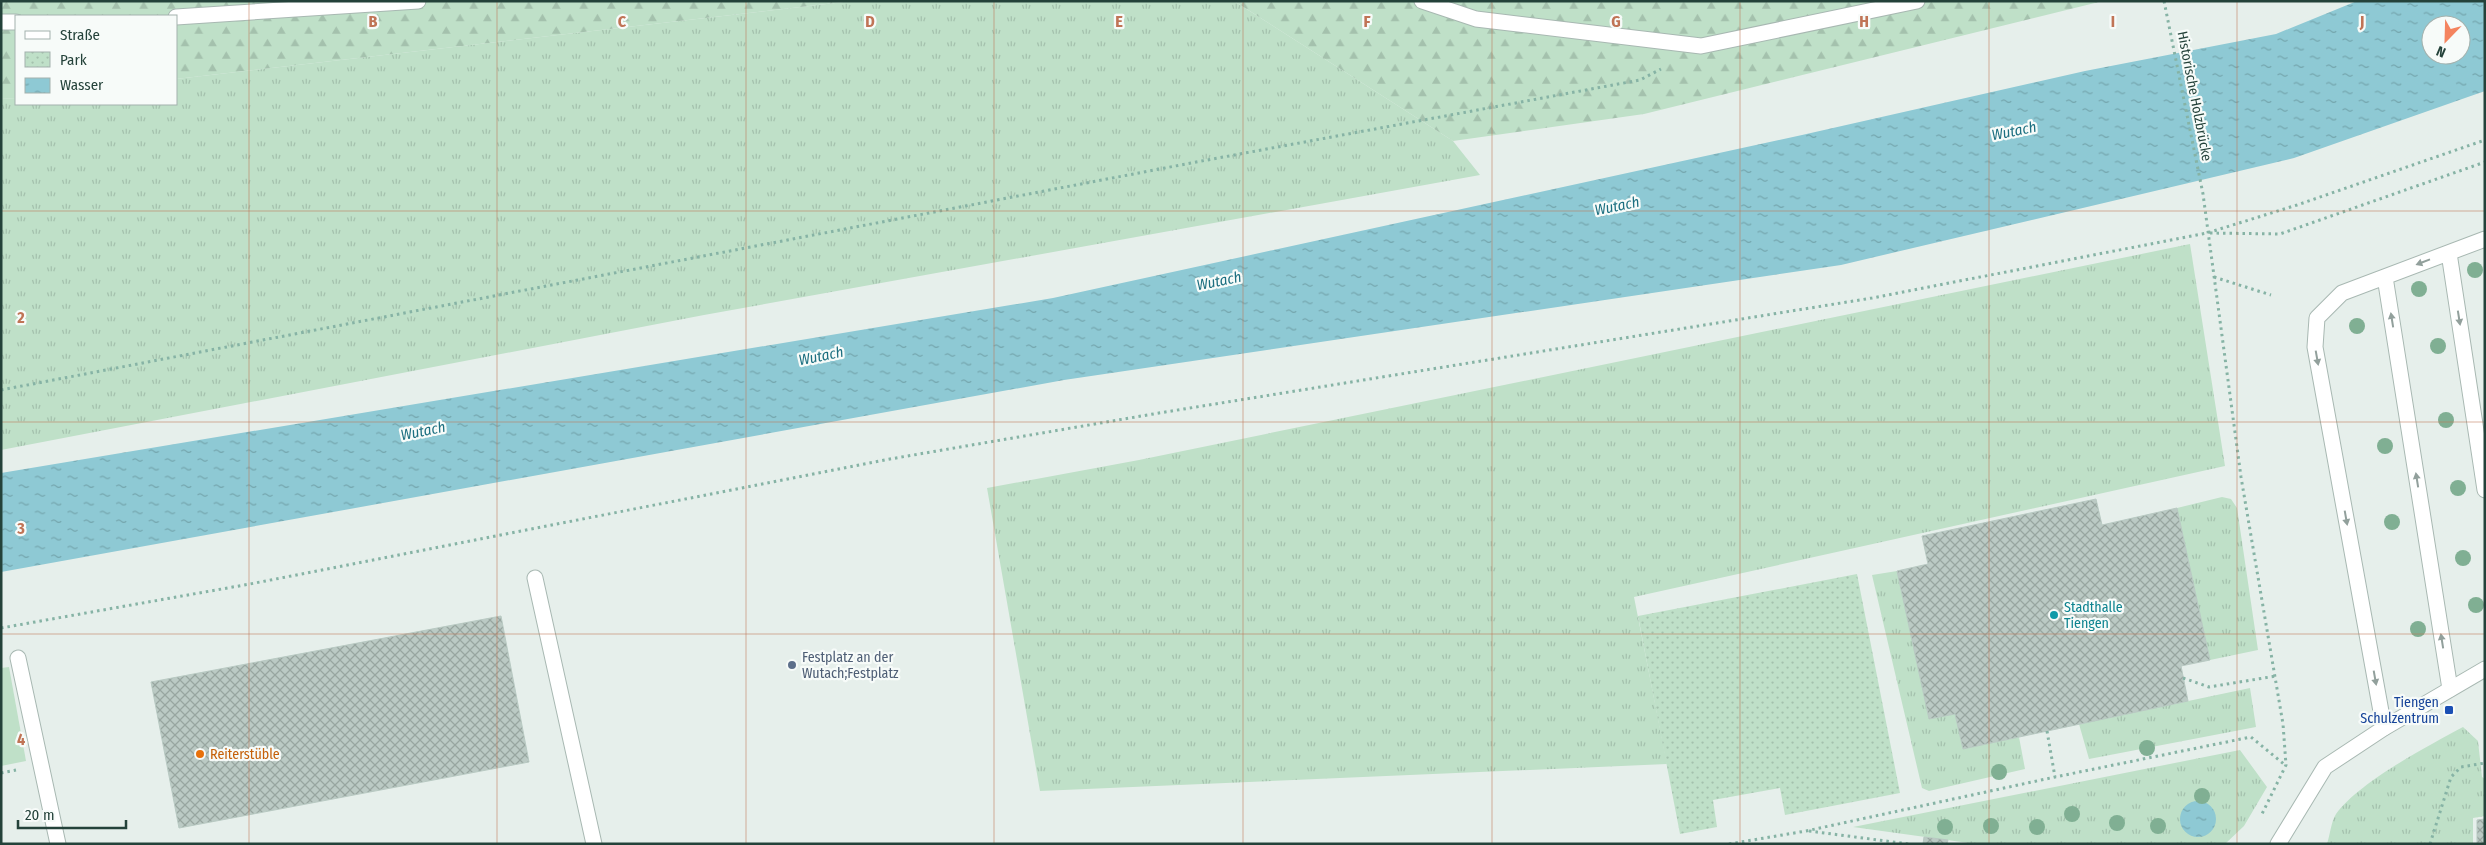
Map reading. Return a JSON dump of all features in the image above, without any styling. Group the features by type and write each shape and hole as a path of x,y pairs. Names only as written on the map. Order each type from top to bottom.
{"street":[{"path":"178,17 418,1"},
{"path":"1422,1 1476,18 1700,46 1917,1"},
{"path":"1,22 15,22"},
{"path":"2384,728 2315,347 2317,318 2342,293 2485,239"},
{"path":"2449,252 2485,490"},
{"path":"2385,277 2450,689"},
{"path":"535,578 594,844"},
{"path":"18,658 58,844"},
{"path":"2278,844 2325,766 2384,728 2485,669"}],"path":[{"name":"Historische Holzbrücke","path":"2164,2 2203,194 2240,477 2276,676 2283,724 2286,765"},
{"path":"1,390 1171,167 1640,80 1700,46"},
{"path":"1,628 250,584 899,458 1872,298 2207,233 2298,205 2485,140"},
{"path":"2207,233 2280,234 2485,162"},
{"path":"2214,277 2271,295"},
{"path":"2183,678 2209,687 2276,676"},
{"path":"2047,731 2055,777"},
{"path":"1729,844 1806,831 2251,737 2286,765 2261,818"},
{"path":"2430,844 2451,777 2461,767 2485,763"},
{"path":"1806,831 1909,844"}],"green space":[{"path":"1,1 852,1 178,79 178,15 15,15 15,98 1,99"},
{"path":"852,1 1234,1 1453,141 1480,175 704,315 1,450 1,99 15,98 15,105 178,105 178,79"},
{"path":"1234,1 2103,1 1644,114 1453,141"},
{"path":"2190,244 2225,466 1634,597 1667,764 1040,791 987,488 1139,460"},
{"path":"2222,497 2231,499 2237,508 2258,650 2210,660 2177,508"},
{"path":"1897,571 1929,719 1955,714 1963,749 2019,737 2025,769 1929,791 1922,788 1872,575"},
{"path":"1857,574 1900,793 1785,815 1780,788 1713,800 1717,827 1680,834 1638,616"},
{"path":"9,667 26,761 1,766 1,668"},
{"path":"2250,688 2256,727 2089,759 2079,724"},
{"path":"2463,727 2478,741 2482,777 2485,779 2485,816 2473,818 2473,844 2327,844 2334,817 2347,802 2377,777"},
{"path":"2240,750 2267,787 2244,826 2225,844 1976,844 1853,827"}],"water":[{"name":"Wutach","path":"2357,1 2485,1 2485,91 2294,158 1841,265 1064,380 1,572 1,473 1053,298 1802,135 2085,71 2276,34"},
{"path":"2198,801 2205,802 2211,806 2215,812 2215,826 2211,832 2205,836 2198,837 2191,836 2185,832 2181,826 2180,819 2181,812 2185,806 2191,802"}],"building":[{"name":"Stadthalle Tiengen","path":"2096,499 2102,525 2177,508 2210,660 2181,666 2188,701 1963,749 1955,714 1929,719 1897,571 1928,564 1922,536"},
{"path":"501,616 529,762 179,828 151,682"},
{"path":"2485,819 2485,844 2477,844 2477,820"},
{"path":"1924,837 1948,840 1947,844 1923,844"}],"place":[{"name":"Stadthalle Tiengen","path":"2054,615"},
{"name":"Festplatz an der Wutach;Festplatz","path":"792,665"},
{"name":"Tiengen Schulzentrum","path":"2449,710"},
{"name":"Reiterstüble","path":"200,754"}]}
